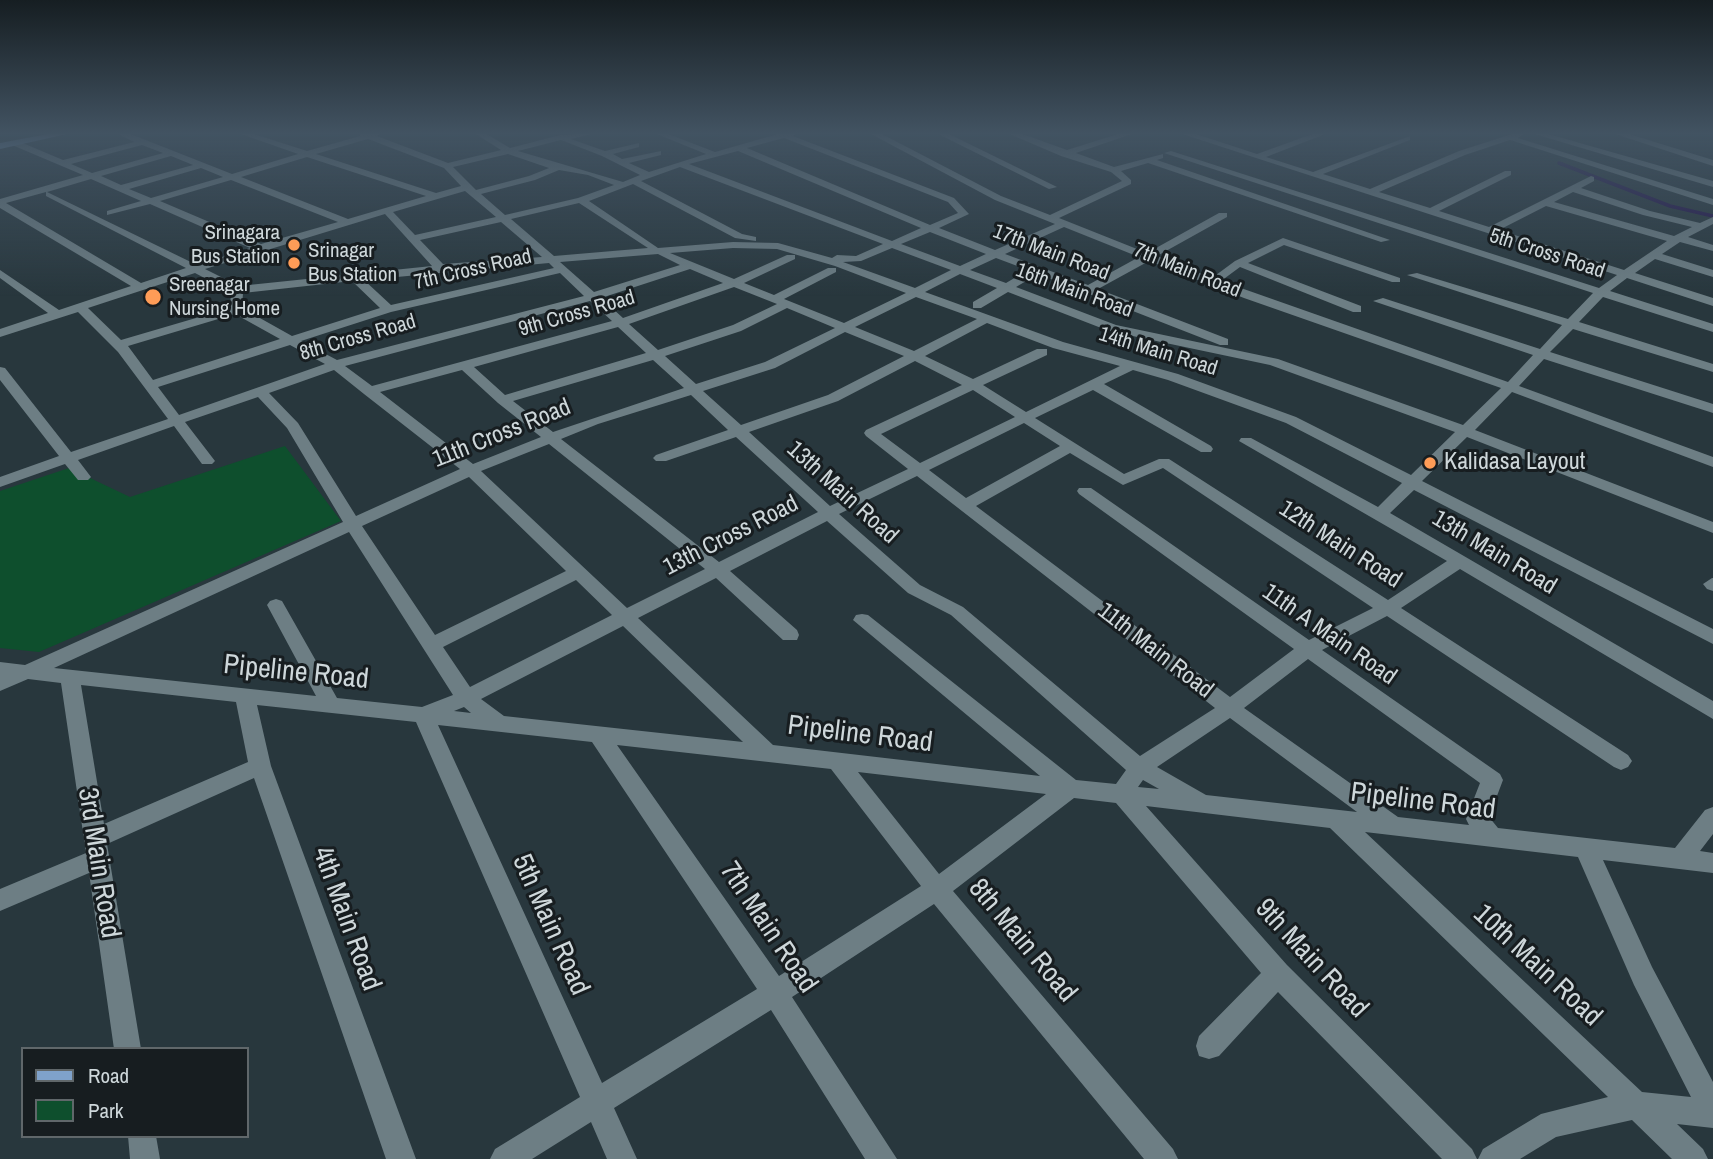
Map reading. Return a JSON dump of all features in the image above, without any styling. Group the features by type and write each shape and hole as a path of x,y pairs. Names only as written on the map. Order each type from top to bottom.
{"street":[{"path":"0,203 45,187"},
{"path":"111,213 197,187"},
{"path":"257,187 347,222"},
{"path":"408,187 435,196"},
{"name":"13th Main Road","path":"468,187 914,589 957,611 1139,768 1206,804"},
{"path":"474,193 497,187"},
{"path":"0,333 260,248 435,196 508,187"},
{"path":"413,239 581,200 617,187"},
{"path":"637,187 747,238 790,243 851,260 964,215 951,200 919,187"},
{"name":"16th Main Road","path":"741,187 1131,333 1273,362 1463,430 1713,528"},
{"name":"17th Main Road","path":"831,187 1273,362"},
{"name":"7th Main Road","path":"977,187 998,198 1248,296 1510,387 1713,462"},
{"path":"1051,218 1117,187"},
{"path":"1229,187 1385,240"},
{"name":"5th Cross Road","path":"1275,187 1713,328"},
{"path":"1351,187 1713,302"},
{"path":"1370,193 1384,187"},
{"path":"1430,212 1480,187"},
{"path":"1666,187 1713,202"},
{"path":"121,188 260,248"},
{"path":"1489,231 1571,188 1647,213 1708,224"},
{"path":"49,194 193,270 237,290 440,268 557,265"},
{"name":"12th Main Road","path":"581,200 658,250 688,266 736,282 915,356 974,385 1123,480 1164,463 1621,761"},
{"path":"1544,202 1713,248"},
{"path":"0,203 140,287"},
{"path":"387,211 440,268"},
{"path":"1090,289 1223,215"},
{"name":"11th Cross Road","path":"0,684 471,470 593,421 770,365 960,270 1065,223"},
{"path":"1380,514 1510,387 1601,291 1677,239 1708,224"},
{"path":"1213,282 1239,263 1283,241 1396,280"},
{"name":"14th Main Road","path":"557,265 733,245 766,245 839,264 1067,348 1210,389 1291,420 1713,637"},
{"name":"8th Cross Road","path":"0,482 336,365 592,297 732,249"},
{"path":"1653,255 1713,274"},
{"name":"9th Cross Road","path":"369,391 620,323 736,282 791,257"},
{"path":"1239,263 1357,309"},
{"name":"7th Cross Road","path":"151,384 388,309 557,265"},
{"path":"503,400 737,328 832,270"},
{"path":"977,305 1037,270"},
{"path":"0,273 57,314"},
{"path":"1413,275 1713,368"},
{"path":"355,277 388,309"},
{"path":"236,310 237,290"},
{"path":"1379,300 1713,409"},
{"path":"80,307 119,345 207,461"},
{"path":"119,345 236,310 336,365 471,470 768,752"},
{"path":"661,458 834,398 986,319"},
{"path":"974,385 1042,352"},
{"path":"464,365 503,400 718,570 790,635"},
{"name":"13th Cross Road","path":"423,715 466,698 829,513 1133,365"},
{"path":"0,371 83,477"},
{"name":"11th Main Road","path":"974,385 871,433 1230,708 1394,827"},
{"path":"1095,385 1206,449"},
{"path":"259,390 293,426 352,523 466,698 500,724"},
{"name":"13th Main Road","path":"1246,441 1380,514 1713,711"},
{"path":"966,505 1071,446"},
{"name":"11th A Main Road","path":"1085,491 1492,780 1477,819 1492,838"},
{"path":"1122,794 1139,768 1230,708 1306,650 1388,608 1459,561"},
{"path":"431,645 578,572"},
{"path":"276,606 331,705"},
{"path":"505,1159 775,993 937,889 1071,788 862,620"},
{"name":"Pipeline Road","path":"0,669 768,752 1713,863"},
{"name":"3rd Main Road","path":"70,677 128,1047"},
{"name":"4th Main Road","path":"244,696 260,766 401,1159"},
{"name":"5th Main Road","path":"423,715 622,1159"},
{"name":"7th Main Road","path":"597,734 775,993 882,1159"},
{"name":"8th Main Road","path":"836,761 937,889 1163,1159"},
{"path":"0,900 260,766"},
{"name":"9th Main Road","path":"1122,794 1278,974 1462,1159"},
{"path":"1680,859 1713,817"},
{"name":"10th Main Road","path":"1337,820 1693,1159"},
{"path":"1586,849 1643,975 1713,1112"},
{"path":"1209,1046 1278,974"},
{"path":"1493,1159 1551,1124 1637,1105 1713,1112"},
{"path":"142,1138 145,1159"}],"green space":[{"path":"285,446 341,521 39,652 0,648 0,491 69,468 130,497"}],"waterway":[{"path":"1621,187 1670,206 1713,216"}],"place":[{"name":"Srinagara Bus Station","path":"294,245"},
{"name":"Srinagar Bus Station","path":"294,263"},
{"name":"Sreenagar Nursing Home","path":"153,297"},
{"name":"Kalidasa Layout","path":"1430,463"}]}
